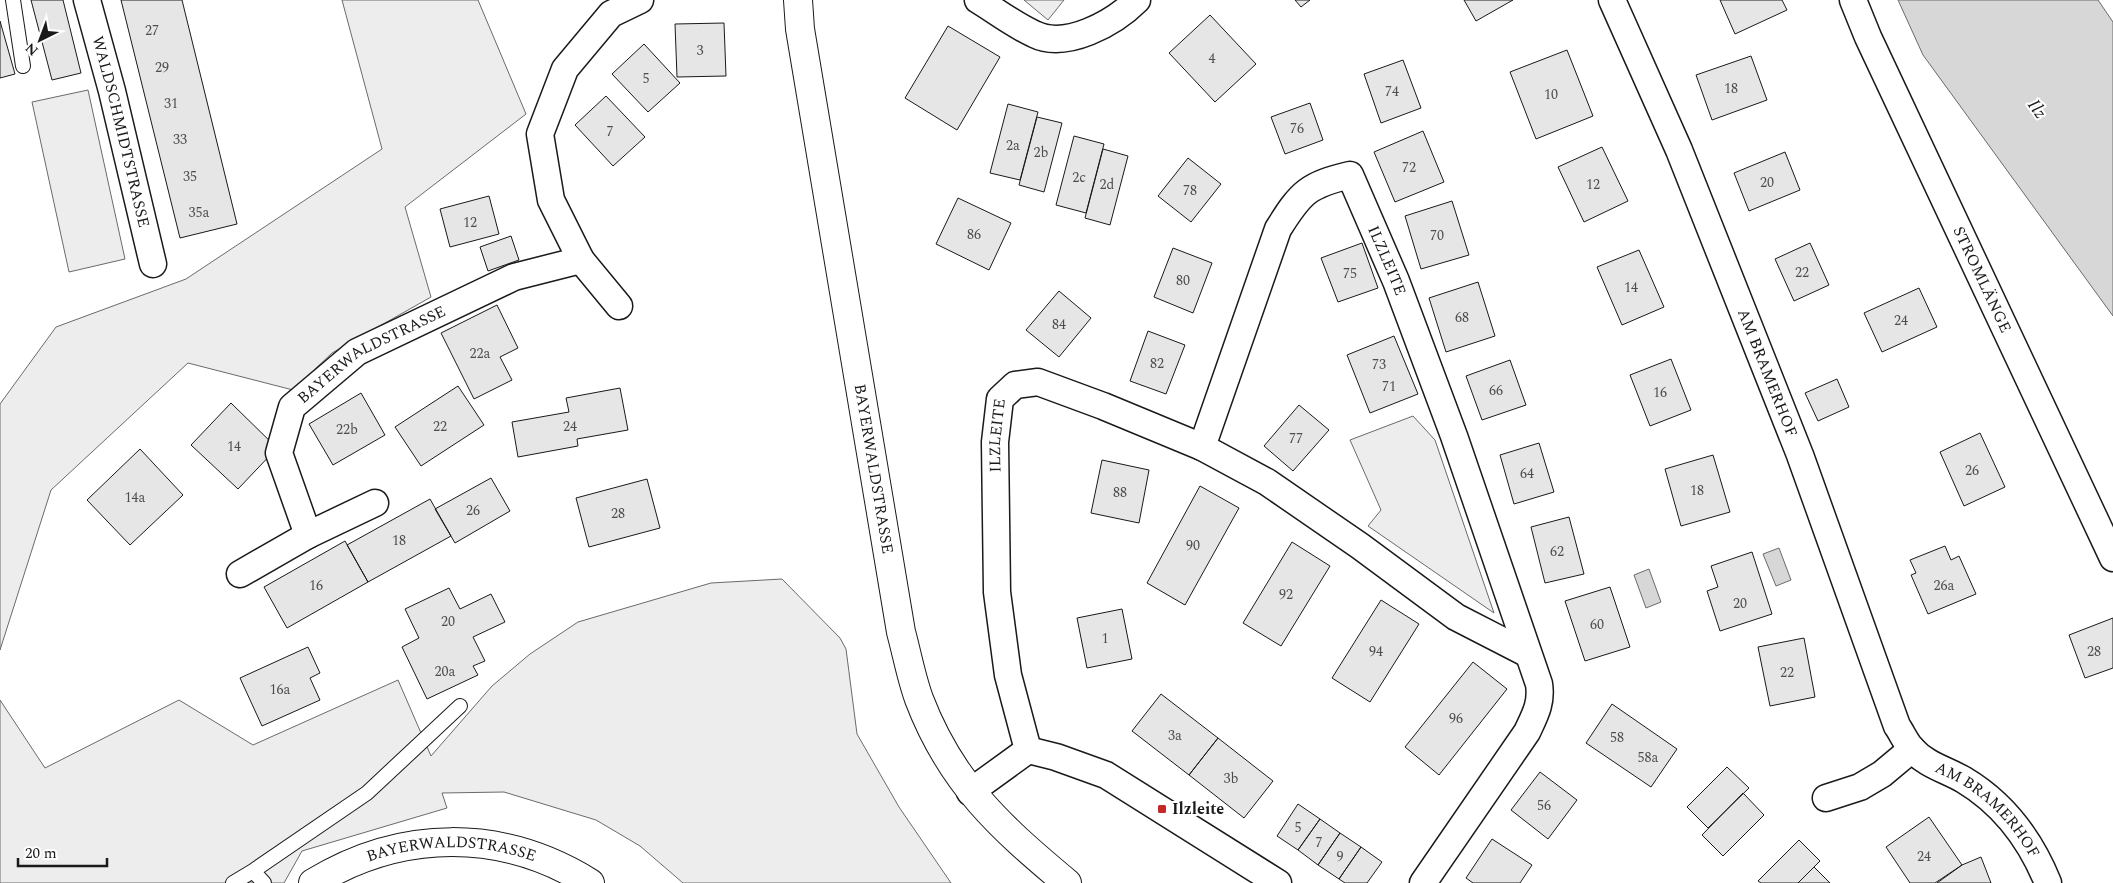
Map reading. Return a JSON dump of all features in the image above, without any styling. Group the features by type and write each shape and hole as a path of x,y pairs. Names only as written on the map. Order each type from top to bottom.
{"main road":[{"name":"BAYERWALDSTRASSE","path":"798,0 800,29 902,632 919,697 937,740 970,792 1000,825 1067,883"},
{"name":"BAYERWALDSTRASSE","path":"313,883 357,860 397,849 432,843 466,842 505,846 540,857 590,883"}],"street":[{"name":"WALDSCHMIDTSTRASSE","path":"87,0 112,91 153,264"},
{"path":"619,306 581,260 551,200 540,134 565,69 611,14 640,0"},
{"path":"978,0 1035,35 1061,39 1107,24 1137,0"},
{"name":"AM BRAMERHOF","path":"1612,0 1679,150 1800,455 1897,726 1912,749 1934,766 1965,780 1996,803 2019,829 2038,860 2048,883"},
{"name":"STROMLÄNGE","path":"1853,0 1868,37 2113,558"},
{"name":"ILZLEITE","path":"1202,447 1278,229 1295,202 1320,182 1350,175 1396,281 1454,436 1539,684 1541,696 1538,708 1527,732 1423,883"},
{"name":"BAYERWALDSTRASSE","path":"308,535 280,453 292,407 356,352 514,277 581,260"},
{"name":"ILZLEITE","path":"1028,750 1008,675 997,592 994,442 1000,399 1015,385 1038,382 1103,406 1202,447 1267,482 1360,546 1456,617 1528,654"},
{"path":"240,574 308,535 375,503"},
{"path":"1826,798 1860,787 1882,774 1912,749"},
{"path":"970,792 1028,750 1056,757 1106,775 1278,883"}],"lane":[{"path":"13,0 24,66"},
{"path":"232,883 253,871 367,793 460,706"},
{"path":"253,871 264,883"}],"shaded area":[{"path":"342,0 478,0 526,114 405,207 431,297 332,353 293,390 188,363 51,490 0,650 0,404 56,327 186,279 382,149"},
{"path":"1024,0 1064,0 1048,20"},
{"path":"88,90 125,259 69,272 32,102"},
{"path":"1413,416 1435,440 1494,613 1368,526 1381,510 1350,440"},
{"path":"782,579 840,638 846,649 857,734 899,807 951,883 683,883 640,846 596,820 504,792 442,793 447,808 302,851 284,883 0,883 0,700 45,768 179,700 253,745 398,680 431,756 492,686 530,654 578,622 711,583"}],"water":[{"name":"Ilz","path":"1898,0 2098,0 2113,22 2113,316 1923,55"},
{"path":"1779,548 1791,580 1776,586 1763,554"},
{"path":"1649,569 1661,602 1646,608 1634,575"}],"building":[{"path":"31,0 63,0 81,73 52,80"},
{"path":"121,0 182,0 237,224 180,238"},
{"path":"1295,0 1310,0 1301,7"},
{"path":"1464,0 1513,0 1476,21"},
{"path":"1720,0 1782,0 1787,10 1735,34"},
{"path":"1210,15 1256,64 1215,102 1169,53"},
{"path":"0,21 15,74 0,78"},
{"path":"724,23 726,76 677,77 675,24"},
{"path":"948,26 1000,57 957,130 905,98"},
{"path":"644,44 680,83 648,112 612,74"},
{"path":"1567,50 1593,116 1536,139 1510,72"},
{"path":"1751,56 1767,100 1712,120 1696,75"},
{"path":"1403,60 1421,108 1381,123 1364,74"},
{"path":"606,96 645,137 613,166 575,125"},
{"path":"1310,103 1323,140 1285,154 1271,117"},
{"path":"1008,104 1038,112 1020,180 990,173"},
{"path":"1037,117 1062,123 1044,192 1019,185"},
{"path":"1423,131 1444,182 1395,202 1374,152"},
{"path":"1074,136 1104,144 1086,213 1056,205"},
{"path":"1602,147 1628,201 1584,222 1558,167"},
{"path":"1103,149 1128,156 1110,225 1085,218"},
{"path":"1785,152 1800,190 1749,211 1734,173"},
{"path":"1188,158 1221,184 1191,222 1158,196"},
{"path":"489,196 499,234 450,247 440,209"},
{"path":"958,198 1011,223 989,270 936,244"},
{"path":"1452,201 1469,255 1421,269 1405,216"},
{"path":"511,236 519,260 488,271 480,247"},
{"path":"1362,243 1378,288 1338,302 1321,258"},
{"path":"1810,243 1829,285 1794,301 1775,259"},
{"path":"1173,248 1212,263 1193,313 1154,297"},
{"path":"1639,250 1664,307 1622,325 1597,267"},
{"path":"1478,282 1495,336 1446,352 1429,298"},
{"path":"1919,288 1937,327 1882,352 1864,313"},
{"path":"1059,291 1091,318 1059,357 1026,330"},
{"path":"497,305 518,348 500,357 512,380 474,399 441,333"},
{"path":"1148,331 1185,345 1166,394 1130,381"},
{"path":"1394,336 1418,394 1370,413 1347,355"},
{"path":"1671,359 1691,410 1650,426 1630,375"},
{"path":"1510,360 1526,405 1482,420 1466,376"},
{"path":"1837,379 1849,407 1818,421 1805,393"},
{"path":"458,386 484,425 421,466 395,427"},
{"path":"620,388 628,430 577,439 578,446 518,457 512,422 569,412 566,398"},
{"path":"361,393 385,435 333,465 309,424"},
{"path":"231,403 277,448 238,489 191,445"},
{"path":"1299,405 1329,430 1293,471 1264,446"},
{"path":"1980,433 2005,487 1964,506 1940,452"},
{"path":"1539,443 1554,492 1514,504 1500,455"},
{"path":"140,449 183,495 130,545 87,500"},
{"path":"1713,455 1730,512 1681,526 1665,469"},
{"path":"1102,460 1149,470 1139,523 1091,513"},
{"path":"491,478 510,511 455,543 435,509"},
{"path":"647,479 660,528 589,547 576,498"},
{"path":"1200,486 1239,508 1185,605 1147,583"},
{"path":"430,499 451,536 368,582 347,545"},
{"path":"1569,517 1584,574 1545,583 1531,527"},
{"path":"345,541 368,582 287,628 264,587"},
{"path":"1292,542 1330,566 1281,646 1243,623"},
{"path":"1945,546 1951,560 1959,556 1976,594 1928,614 1911,575 1916,573 1910,560"},
{"path":"1752,552 1772,614 1720,631 1707,591 1718,587 1711,566"},
{"path":"1610,587 1630,647 1585,661 1565,601"},
{"path":"449,588 460,609 491,594 505,622 473,637 485,661 473,666 478,675 427,699 402,647 419,638 405,609"},
{"path":"1381,600 1419,624 1370,702 1332,678"},
{"path":"1122,609 1132,659 1087,668 1077,618"},
{"path":"2113,618 2113,668 2085,678 2069,635"},
{"path":"1804,638 1815,697 1770,706 1758,647"},
{"path":"308,647 320,673 310,678 320,700 262,726 240,678"},
{"path":"1473,662 1507,689 1439,775 1405,747"},
{"path":"1161,694 1218,738 1189,775 1132,731"},
{"path":"1612,704 1677,749 1651,787 1586,743"},
{"path":"1218,738 1273,781 1244,818 1189,775"},
{"path":"1727,767 1749,788 1708,828 1687,807"},
{"path":"1540,772 1577,800 1548,839 1511,810"},
{"path":"1743,793 1764,815 1723,856 1702,835"},
{"path":"1298,804 1320,819 1298,850 1277,836"},
{"path":"1929,817 1962,865 1935,883 1910,883 1886,847"},
{"path":"1320,819 1340,833 1318,865 1298,850"},
{"path":"1340,833 1361,847 1339,879 1318,865"},
{"path":"1492,839 1532,865 1520,883 1473,883 1466,878"},
{"path":"1799,840 1820,861 1798,883 1761,883 1758,881"},
{"path":"1361,847 1382,862 1367,883 1345,883 1339,879"},
{"path":"1981,857 1991,883 1937,883 1962,865"},
{"path":"1814,867 1830,883 1798,883"}],"place":[{"name":"Ilzleite","path":"1162,809"}]}
